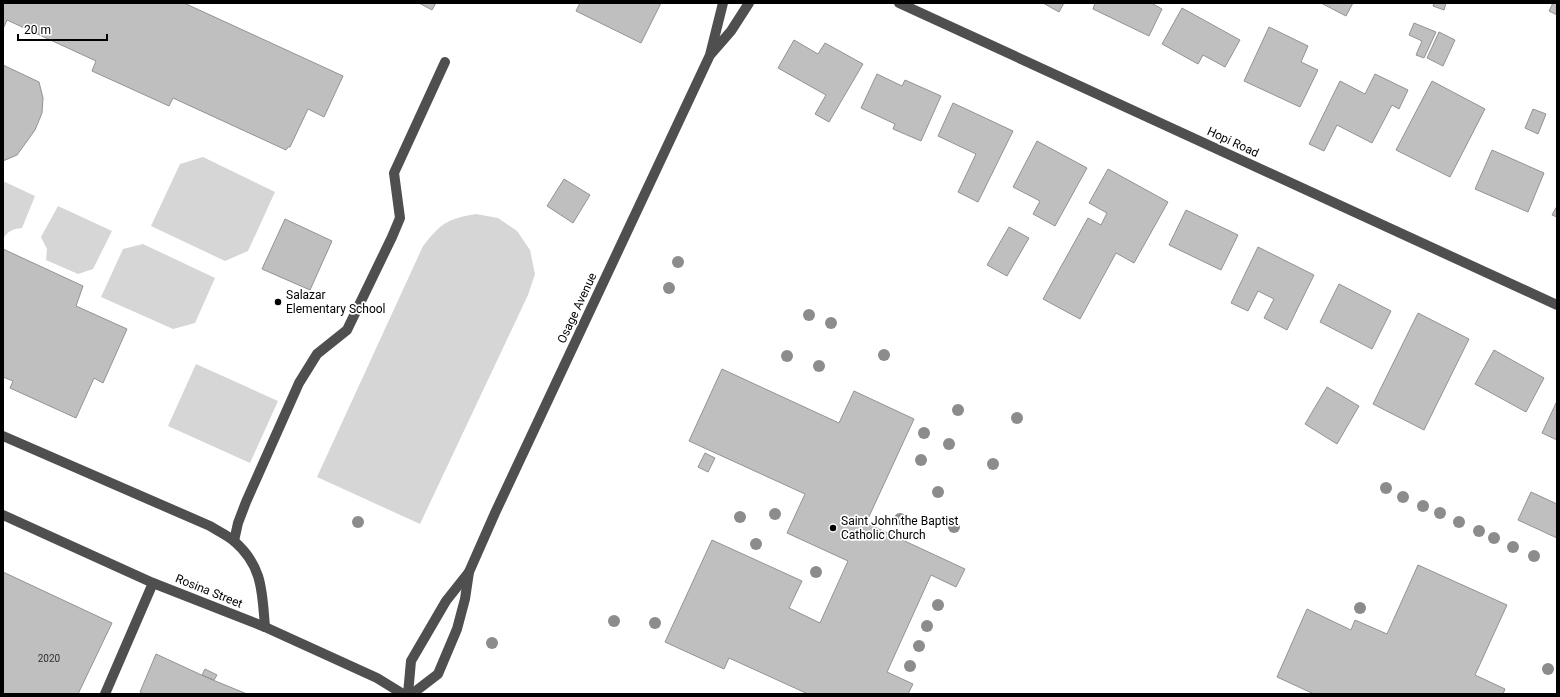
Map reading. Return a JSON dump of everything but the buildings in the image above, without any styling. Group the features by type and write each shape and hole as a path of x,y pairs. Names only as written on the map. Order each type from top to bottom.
{"street":[{"name":"Osage Avenue","path":"408,694 411,661 446,601 469,572 498,506 710,55 723,3"},
{"name":"Osage Avenue","path":"710,55 731,31 749,3"},
{"name":"Hopi Road","path":"899,3 1557,305"},
{"path":"234,541 238,523 246,502 299,383 317,354 347,330 392,237 400,218 394,173 446,62"},
{"path":"3,436 210,526 234,541 254,565 262,588 264,627"},
{"name":"Rosina Street","path":"3,515 153,583 264,627 377,678 403,694"},
{"name":"Osage Avenue","path":"412,694 438,674 458,629 469,572"},
{"path":"105,694 153,583"}],"shaded area":[{"path":"203,157 275,192 248,251 225,261 151,226 180,164"},
{"path":"3,181 35,196 22,228 11,231 3,239"},
{"path":"58,206 112,231 93,269 78,274 46,260 47,249 41,237"},
{"path":"476,214 498,218 517,231 530,250 535,274 528,295 420,524 317,477 423,246 445,223 451,220"},
{"path":"143,244 215,278 195,323 173,329 101,297 123,249"},
{"path":"196,364 278,401 250,463 168,426"}],"place":[{"name":"Salazar Elementary School","path":"278,302"},
{"name":"Saint John the Baptist Catholic Church","path":"833,528"}]}
